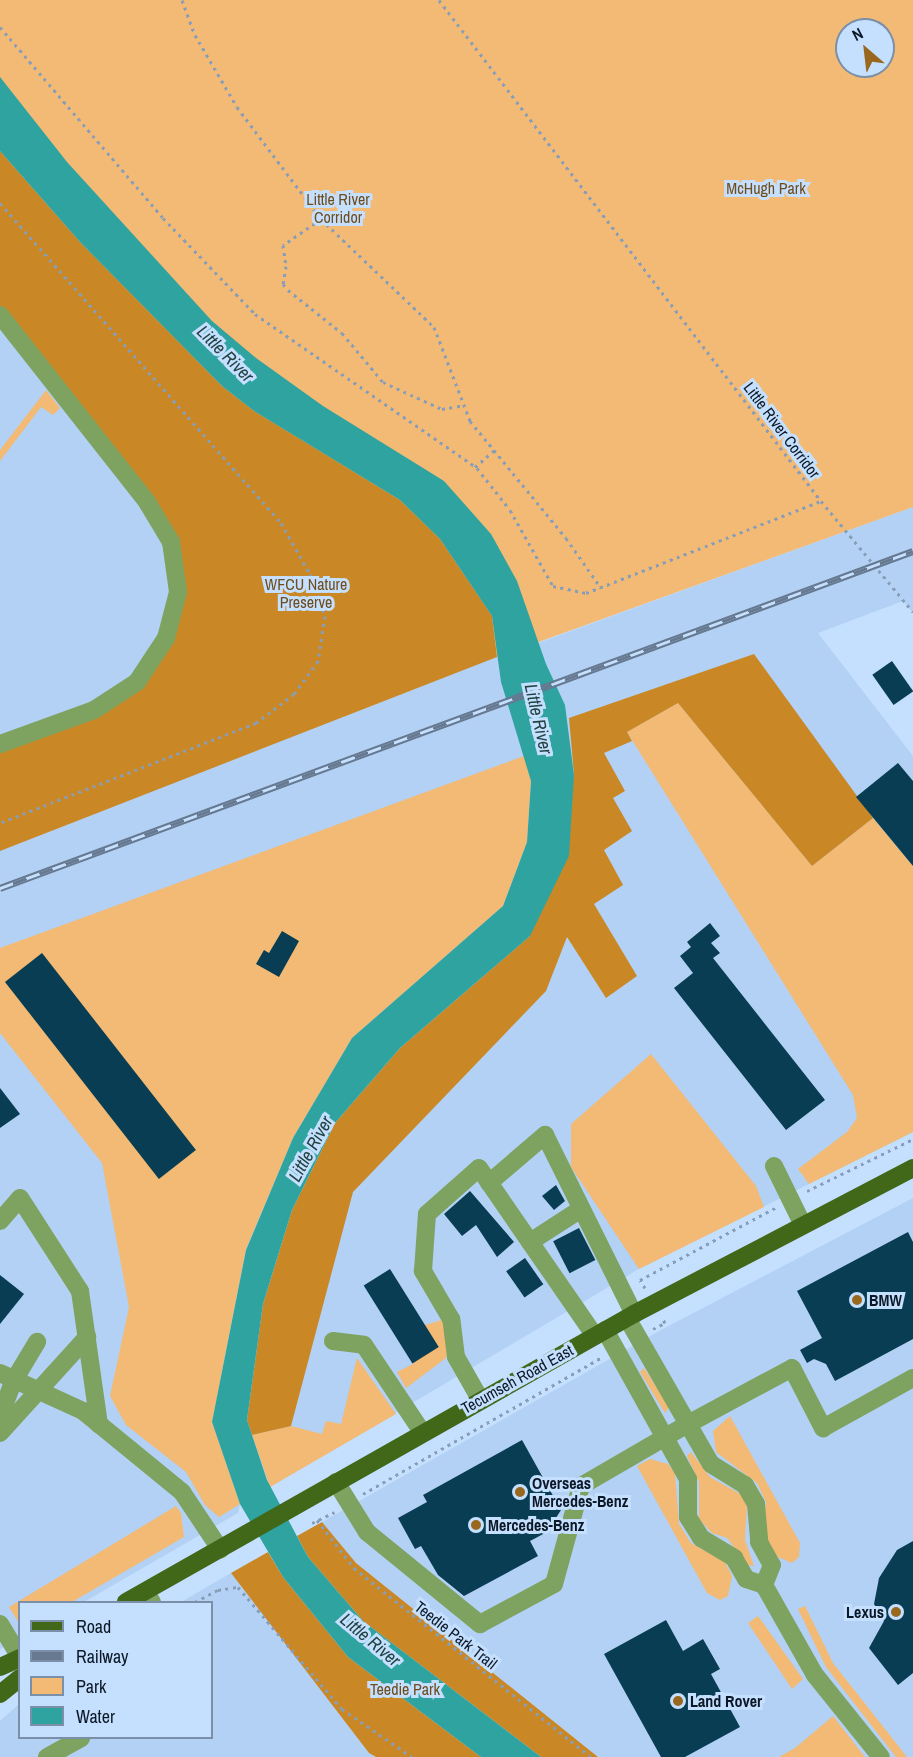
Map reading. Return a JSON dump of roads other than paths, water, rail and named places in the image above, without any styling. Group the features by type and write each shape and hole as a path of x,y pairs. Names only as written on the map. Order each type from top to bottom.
{"main road":[{"name":"Tecumseh Road East","path":"131,1601 149,1597 220,1549 422,1432 600,1333 802,1223 913,1168"},
{"path":"0,1667 18,1658"},
{"path":"0,1694 18,1680"}],"lane":[{"path":"0,315 147,502 171,542 178,592 166,638 137,682 94,710 0,744"},
{"path":"489,1183 545,1135 631,1316 688,1424 711,1464 746,1485 756,1503 759,1542 772,1565 764,1585"},
{"path":"774,1166 802,1223"},
{"path":"480,1400 456,1357 451,1319 423,1271 427,1214 479,1168 530,1242 600,1333 665,1438 688,1479 688,1517 701,1538 734,1558 746,1579 764,1585 815,1674 881,1757"},
{"path":"0,1221 20,1198 80,1291 99,1425"},
{"path":"530,1242 581,1209"},
{"path":"0,1433 87,1337"},
{"path":"333,1341 364,1345 422,1432"},
{"path":"0,1416 6,1378 37,1342"},
{"path":"336,1482 367,1532 480,1624 554,1584 582,1485 688,1424 792,1368 823,1428 913,1378"},
{"path":"6,1378 83,1411 182,1492 220,1549"},
{"path":"0,1624 18,1654"},
{"path":"47,1757 78,1739"}],"water":[{"name":"Little River","path":"0,77 67,162 212,321 256,358 323,406 444,481 491,534 517,581 546,664 565,705 574,775 569,856 530,936 400,1048 335,1123 292,1210 263,1304 247,1420 267,1480 308,1557 363,1621 541,1757 481,1757 348,1657 283,1577 240,1504 212,1422 246,1250 293,1138 352,1038 503,906 527,842 531,781 501,682 492,616 440,539 400,500 254,411 222,386 81,243 0,151"}],"railway":[{"path":"0,888 913,551"}],"place":[{"name":"BMW","path":"857,1300"},
{"name":"Overseas Mercedes-Benz","path":"520,1492"},
{"name":"Mercedes-Benz","path":"476,1525"},
{"name":"Lexus","path":"896,1612"},
{"name":"Land Rover","path":"678,1701"}],"park label":[{"name":"McHugh Park","path":"766,188"},
{"name":"Little River Corridor","path":"338,208"},
{"name":"WFCU Nature Preserve","path":"306,593"},
{"name":"Teedie Park","path":"405,1689"}]}
